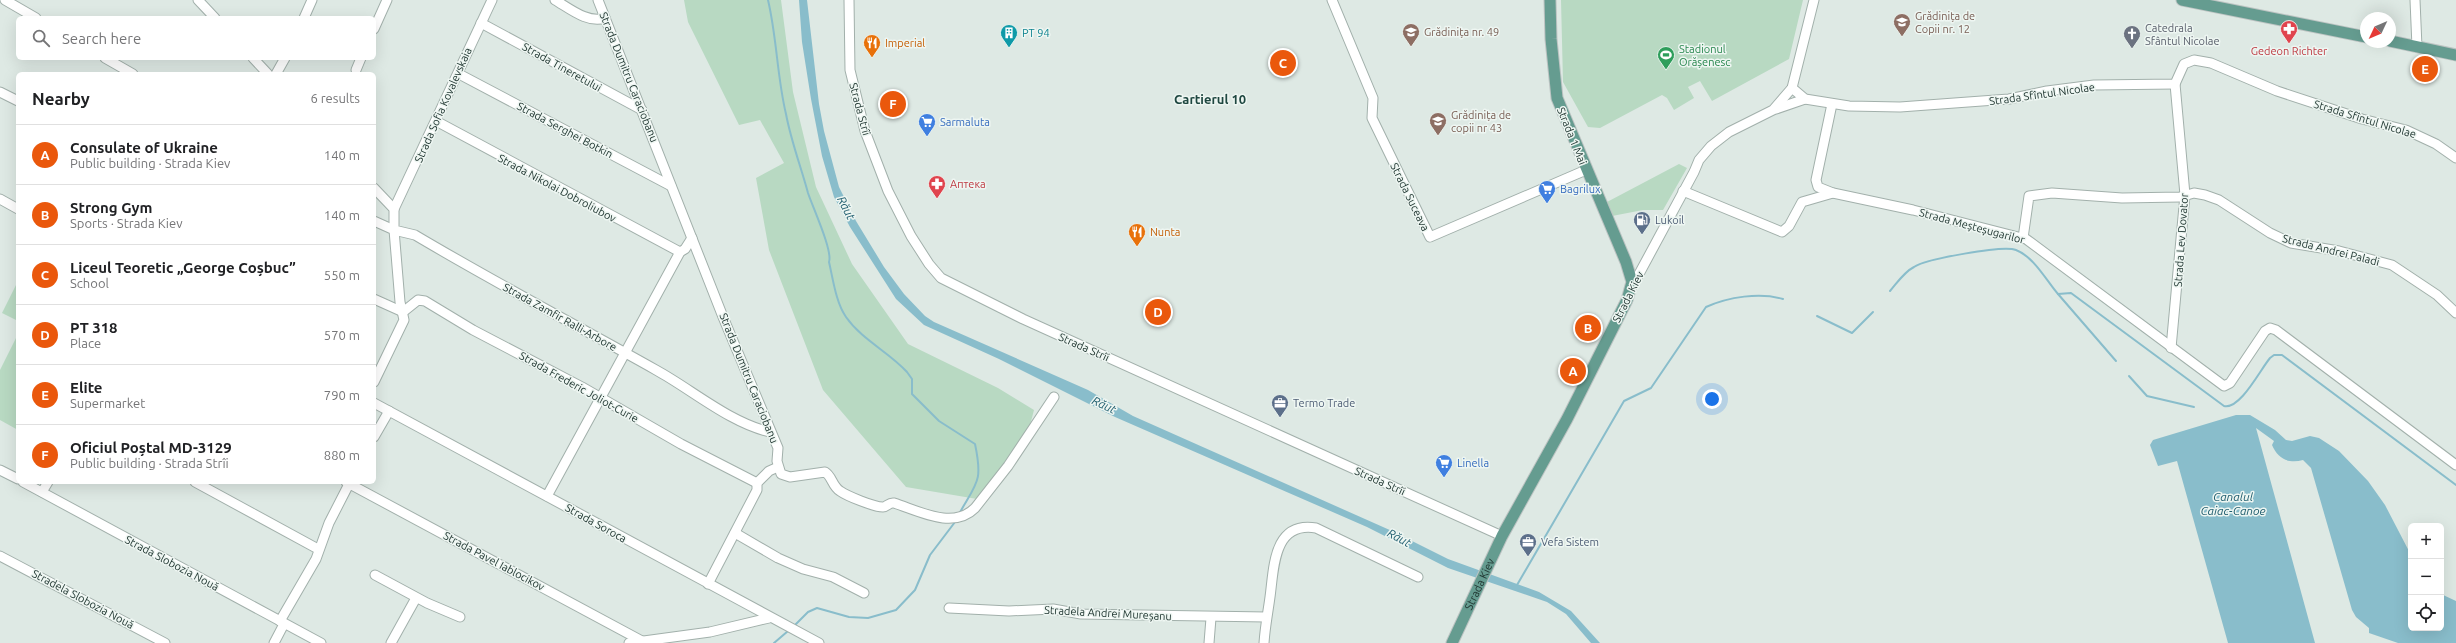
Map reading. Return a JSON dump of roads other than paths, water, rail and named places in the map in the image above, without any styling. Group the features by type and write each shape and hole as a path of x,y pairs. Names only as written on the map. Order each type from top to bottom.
{"main road":[{"name":"Strada 1 Mai","path":"1550,0 1554,85 1562,110 1586,170 1626,262 1632,287"},
{"path":"2182,0 2360,36"},
{"path":"2396,42 2456,55"},
{"name":"Strada Kiev","path":"1452,643 1502,536 1567,419 1632,287"}],"street":[{"path":"5,0 33,16"},
{"path":"198,0 213,16"},
{"path":"305,16 312,0"},
{"path":"376,25 387,0"},
{"name":"Strada Sofia Kovalevskaia","path":"394,209 459,74 492,0"},
{"path":"555,0 586,17 599,20 605,18"},
{"name":"Strada Dumitru Caraciobanu","path":"598,0 671,186 770,432 778,448 778,467"},
{"name":"Strada Strîi","path":"849,0 850,70 865,131 888,191 911,236 929,264 941,278 1052,333 1502,536"},
{"name":"Strada Suceava","path":"1332,0 1373,98 1372,118 1430,237 1586,170"},
{"name":"Strada Kiev","path":"1632,287 1699,160 1712,146 1729,132 1773,110 1792,88 1814,0"},
{"path":"2415,0 2417,47"},
{"name":"Strada Tineretului","path":"481,23 642,110"},
{"path":"108,60 130,72"},
{"path":"255,60 266,72"},
{"path":"277,72 284,60"},
{"path":"356,70 361,60"},
{"name":"Strada Sfîntul Nicolae","path":"1792,88 1805,99 1832,104 1900,107 1943,105 2009,99 2047,91 2094,85 2175,84 2181,68 2187,62 2194,60 2211,63 2277,91 2362,119 2406,130 2436,144 2456,158"},
{"name":"Strada Serghei Botkin","path":"459,74 671,186"},
{"name":"Strada Lev Dovator","path":"2171,348 2186,196 2175,84"},
{"path":"0,92 16,100"},
{"path":"1773,110 1805,99"},
{"name":"Strada Meșteșugarilor","path":"1832,104 1816,183 1818,187 1833,193 1913,210 2024,238 2216,381 2227,386 2264,332 2273,328 2456,465"},
{"name":"Strada Nikolai Dobroliubov","path":"436,121 680,252"},
{"path":"376,190 394,209 394,230 400,302 403,312 402,326 376,378"},
{"path":"1683,190 1782,232 1789,226 1802,202 1833,193"},
{"name":"Strada Andrei Paladi","path":"2024,238 2029,196 2052,193 2122,198 2186,196 2194,193 2219,200 2270,234 2291,243 2339,251 2392,265 2443,299 2456,313"},
{"path":"0,199 16,208"},
{"name":"Strada Zamfir Ralli-Arbore","path":"376,222 394,230 415,235 746,424 770,432"},
{"path":"547,496 680,252 685,249 692,238"},
{"path":"376,300 403,312"},
{"name":"Strada Frederic Joliot-Curie","path":"403,312 418,300 425,301 473,330 600,398 680,444 757,483"},
{"path":"708,584 757,490 757,483 769,471 778,467 781,474 790,477 825,472 840,491 881,507 894,503 939,517 955,519 968,514 975,508 1008,466 1054,397"},
{"name":"Strada Soroca","path":"376,404 769,618 819,643"},
{"path":"376,434 389,411"},
{"path":"0,470 16,479"},
{"name":"Strada Slobozia Nouă","path":"26,484 321,643"},
{"path":"42,492 47,484"},
{"path":"199,484 318,549"},
{"path":"274,643 282,622 315,561 318,549 348,484"},
{"name":"Strada Pavel Iablocikov","path":"350,484 642,641"},
{"path":"1264,643 1266,617 1274,563 1281,543 1286,536 1300,527 1316,528 1418,577"},
{"path":"735,532 778,558 803,569 833,577 864,593"},
{"name":"Stradela Slobozia Nouă","path":"0,556 165,643"},
{"path":"375,575 416,598 460,617"},
{"path":"391,643 416,598"},
{"name":"Stradela Andrei Mureșanu","path":"949,608 1009,611 1053,609 1081,614 1211,618 1266,617"},
{"path":"629,643 710,632 769,618"},
{"path":"1210,643 1211,618"}],"water":[{"name":"Răut","path":"799,0 807,0 819,104 824,131 839,187 856,221 884,267 904,294 925,316 934,322 1088,390 1133,416 1392,531 1448,559 1539,592 1571,611 1600,643 1591,643 1566,614 1547,602 1448,568 1367,527 1115,417 999,359 924,325 896,299 850,227 834,197 822,156 811,99 802,42"},
{"name":"Canalul Caiac-Canoe","path":"2236,415 2250,415 2275,430 2286,440 2292,441 2310,436 2319,438 2339,451 2368,481 2385,505 2408,549 2408,631 2444,631 2444,595 2456,601 2456,643 2398,643 2369,633 2369,628 2356,617 2352,610 2311,468 2303,460 2289,461 2281,457 2274,450 2272,445 2274,441 2256,428 2315,643 2228,643 2177,461 2158,466 2150,445 2153,440"}],"waterway":[{"path":"768,0 788,124 808,193 828,249 835,291 840,305 852,325 907,372 912,379 912,394 939,421 975,444 978,466 977,481 959,514"},
{"path":"1890,291 1907,272 1914,267 1933,260 1996,249 2016,250 2034,263 2058,294 2071,293 2224,406 2230,406 2243,396 2270,358 2274,355 2282,355 2456,485"},
{"path":"2058,294 2116,361"},
{"path":"1517,585 1624,401 1651,388 1706,307 1734,298 1764,296 1783,299"},
{"path":"1817,316 1852,333 1873,312"},
{"path":"2129,376 2147,396 2194,407"},
{"path":"793,627 808,612 817,608 849,617 868,618 896,610 915,590 930,555 955,522"},
{"path":"774,643 788,631"}],"place":[{"name":"Grădinița de Copii nr. 12","path":"1902,37"},
{"name":"Gedeon Richter","path":"2289,44"},
{"name":"Grădinița nr. 49","path":"1411,47"},
{"name":"PT 94","path":"1009,48"},
{"name":"Catedrala Sfântul Nicolae","path":"2132,49"},
{"name":"Imperial","path":"872,58"},
{"name":"Liceul Teoretic „George Coșbuc”","path":"1283,63"},
{"name":"Elite","path":"2425,69"},
{"name":"Stadionul Orășenesc","path":"1666,70"},
{"name":"Oficiul Poștal MD-3129","path":"893,104"},
{"name":"Grădinița de copii nr 43","path":"1438,136"},
{"name":"Sarmaluta","path":"927,137"},
{"name":"Аптека","path":"937,199"},
{"name":"Bagrilux","path":"1547,204"},
{"name":"Lukoil","path":"1642,235"},
{"name":"Nunta","path":"1137,247"},
{"name":"PT 318","path":"1158,312"},
{"name":"Strong Gym","path":"1588,328"},
{"name":"Consulate of Ukraine","path":"1573,371"},
{"name":"Termo Trade","path":"1280,418"},
{"name":"Linella","path":"1444,478"},
{"name":"Vefa Sistem","path":"1528,557"}],"district":[{"name":"Cartierul 10","path":"1210,99"}]}
